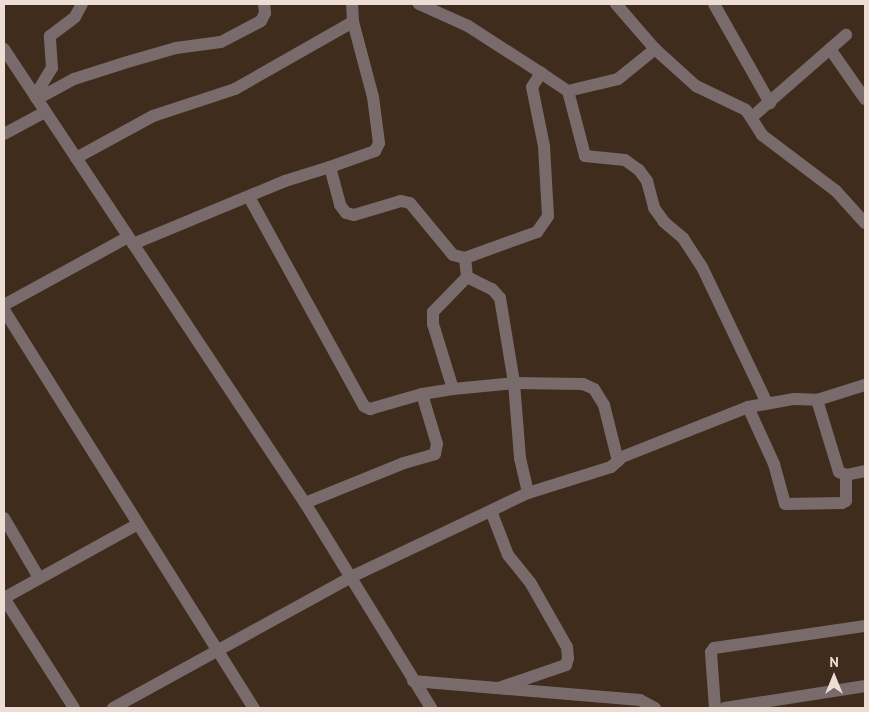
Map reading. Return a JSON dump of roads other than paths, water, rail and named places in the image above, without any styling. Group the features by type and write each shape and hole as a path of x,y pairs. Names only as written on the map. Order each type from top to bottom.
{"street":[{"path":"36,98 52,68 50,36 75,17 82,4"},
{"path":"36,98 74,79 124,63 176,48 220,42 262,20 265,13 264,4"},
{"path":"4,305 131,240 375,151 379,144 372,97 354,22 352,4"},
{"path":"419,4 468,26 568,91 585,156 625,160 639,170 647,181 654,208 683,238 702,267 767,403"},
{"path":"616,4 655,49 696,86 746,110 762,135 836,191 865,223"},
{"path":"714,4 770,103"},
{"path":"76,158 153,116 235,89 354,22"},
{"path":"752,117 846,35"},
{"path":"4,49 306,503 431,708"},
{"path":"568,91 618,79 655,49"},
{"path":"830,49 865,99"},
{"path":"330,167 340,204 346,213 354,214 401,201 410,203 453,255 466,258 537,232 548,216 544,146 532,87 541,73"},
{"path":"4,134 45,112"},
{"path":"249,197 364,406 370,409 422,394 453,389 514,383 583,384 594,389 604,405 618,461"},
{"path":"453,389 433,324 433,312 467,277 466,258"},
{"path":"467,277 492,289 500,298 514,383 520,458 528,493"},
{"path":"4,310 254,708"},
{"path":"113,708 351,577 528,493 611,467 618,461 748,407 767,403 817,400 865,385"},
{"path":"306,503 404,463 435,454 437,444 422,394"},
{"path":"817,400 839,472 846,475 865,471"},
{"path":"748,407 774,464 785,504 846,501 846,475"},
{"path":"491,511 508,556 534,589 567,647 568,658 566,665 499,688"},
{"path":"4,518 39,578"},
{"path":"74,708 4,598 138,524"},
{"path":"715,708 711,652 714,648 865,626"},
{"path":"414,681 499,688 581,703 640,700 655,708"},
{"path":"726,708 865,686"}]}
